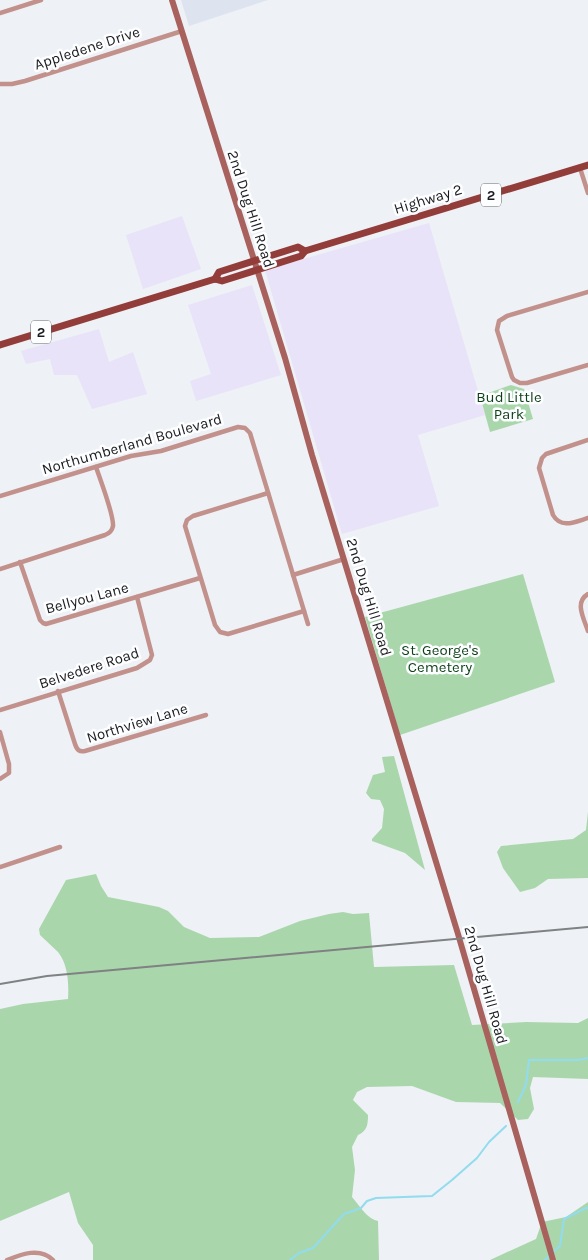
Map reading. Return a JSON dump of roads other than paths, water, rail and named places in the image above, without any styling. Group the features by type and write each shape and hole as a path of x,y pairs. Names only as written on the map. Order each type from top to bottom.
{"main road":[{"name":"Highway 2","path":"0,345 215,279 222,281 301,256 305,251 588,166"},
{"name":"Highway 2","path":"215,279 219,272 298,247 305,251"}],"street":[{"path":"0,13 41,0"},
{"name":"2nd Dug Hill Road","path":"172,0 258,270 458,934 553,1260"},
{"name":"Appledene Drive","path":"0,84 26,81 182,31"},
{"path":"580,168 588,193"},
{"path":"588,292 506,316 499,322 497,330 512,377 520,383 531,383 588,365"},
{"name":"Northumberland Boulevard","path":"0,496 130,456 161,451 238,427 245,428 250,433 293,575"},
{"path":"588,440 546,454 540,462 539,468 553,515 556,519 564,524 570,524 588,518"},
{"path":"0,569 110,533 112,517 96,467"},
{"path":"268,493 193,516 187,520 185,526 200,578 215,625 220,632 228,634 304,611"},
{"path":"308,624 293,575 344,559"},
{"name":"Bellyou Lane","path":"20,562 43,624 200,578"},
{"path":"588,594 582,600 580,606 588,631"},
{"name":"Belvedere Road","path":"0,710 137,668 150,660 152,655 137,597"},
{"name":"Northview Lane","path":"58,691 77,750 80,752 206,715"},
{"path":"0,732 9,766 9,772 0,779"},
{"path":"0,867 60,847"},
{"path":"8,1260 30,1252 43,1254 53,1260"}],"waterway":[{"path":"518,1102 526,1085 529,1060 579,1060 588,1058"},
{"path":"290,1260 299,1253 313,1248 344,1214 361,1208 367,1201 376,1198 432,1196 477,1158 489,1142 506,1126"},
{"path":"553,1252 560,1246 564,1219 588,1208"},
{"path":"545,1260 550,1255"}],"railway":[{"path":"0,984 47,976 588,927"}],"park label":[{"name":"Bud Little Park","path":"509,406"},
{"name":"St. George's Cemetery","path":"440,658"}]}
